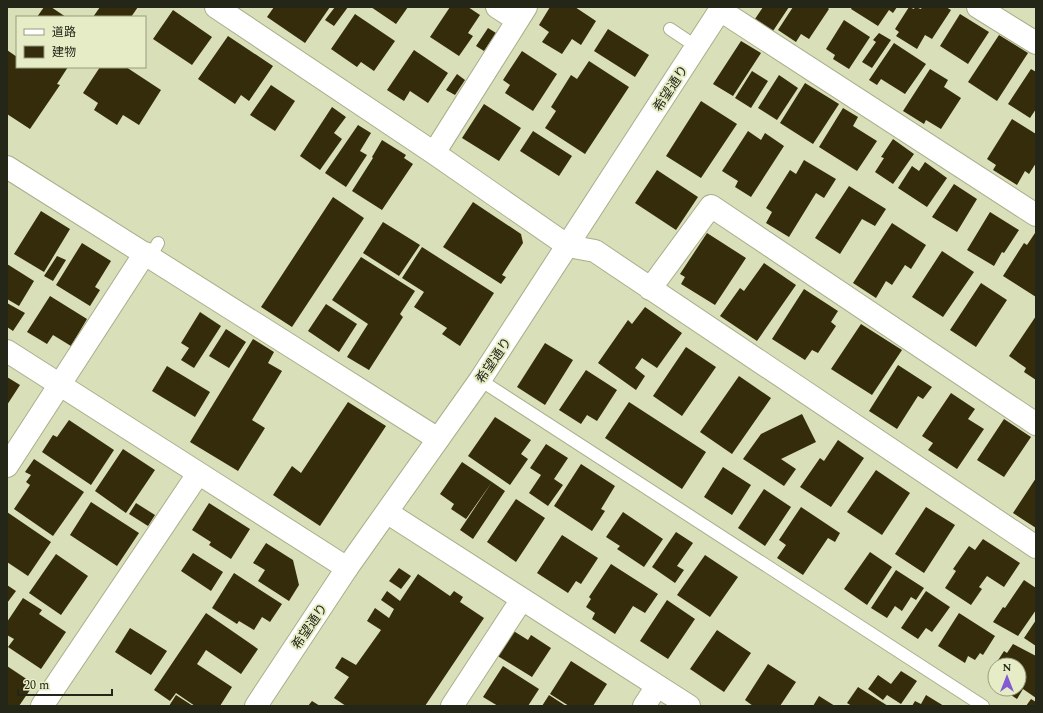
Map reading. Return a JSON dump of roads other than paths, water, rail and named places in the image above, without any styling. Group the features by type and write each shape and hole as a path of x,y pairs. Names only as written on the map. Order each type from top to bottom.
{"street":[{"path":"216,7 434,153 568,246 595,251 1036,547"},
{"path":"434,153 521,14 497,7"},
{"path":"978,7 1036,44"},
{"path":"721,8 1036,215"},
{"name":"希望通り","path":"256,706 347,568 388,513 480,380 721,8"},
{"path":"7,167 151,251 438,439"},
{"path":"650,289 711,206 1036,424"},
{"path":"7,466 151,251"},
{"path":"7,351 347,568"},
{"path":"42,706 198,474"},
{"path":"388,513 689,706"},
{"path":"452,706 522,599"},
{"path":"644,706 657,686"}],"lane":[{"path":"670,30 697,47"},
{"path":"480,380 763,571 983,706"}]}
